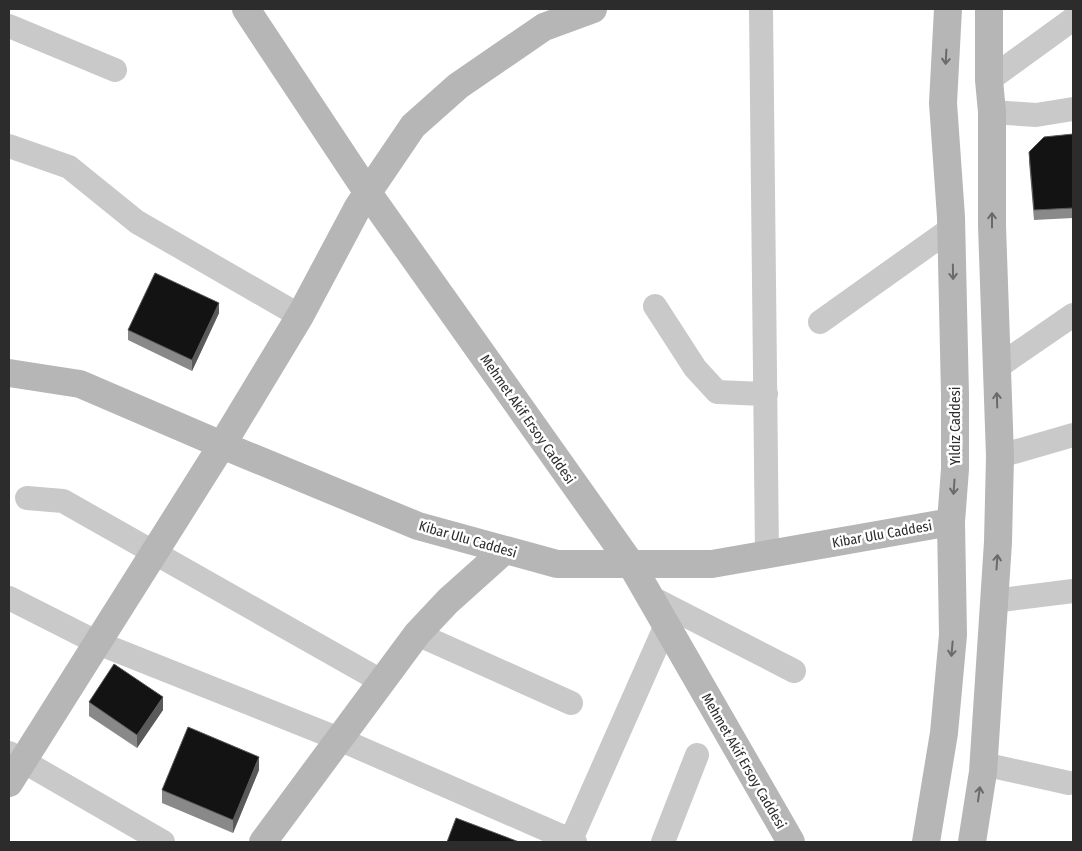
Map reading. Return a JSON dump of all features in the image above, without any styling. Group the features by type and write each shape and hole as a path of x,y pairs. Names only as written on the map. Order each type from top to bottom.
{"main road":[{"name":"Mehmet Akif Ersoy Caddesi","path":"246,9 368,193 631,564 791,842"},
{"path":"13,766 98,642 154,554 300,316 358,207 413,126 458,86 544,26 593,9"},
{"name":"Yıldız Caddesi","path":"926,842 944,733 953,635 951,522 955,469 955,405 952,228 944,103 948,9"},
{"path":"972,842 983,764 998,542 1000,456 992,226 992,112 989,80 989,9"},
{"name":"Kibar Ulu Caddesi","path":"9,373 80,384 418,526 557,564 712,564 951,522"},
{"path":"263,842 416,634 505,550"}],"street":[{"path":"761,9 767,555"},
{"path":"989,80 1073,19"},
{"path":"9,26 115,70"},
{"path":"992,112 1036,115 1073,109"},
{"path":"9,146 69,167 137,222 300,316"},
{"path":"820,322 952,228"},
{"path":"655,306 695,368 717,392 766,394"},
{"path":"996,368 1073,315"},
{"path":"1000,456 1073,435"},
{"path":"27,498 63,501 382,681"},
{"path":"994,601 1073,592"},
{"path":"650,597 794,671"},
{"path":"9,598 98,642 339,739 572,842 666,625"},
{"path":"416,634 571,703"},
{"path":"663,842 697,755"},
{"path":"983,764 1069,782"},
{"path":"13,766 163,842"}],"building":[{"path":"1073,134 1073,208 1034,210 1029,152 1044,137"},
{"path":"155,273 219,303 192,360 128,330"},
{"path":"114,664 163,697 137,735 89,702"},
{"path":"188,727 259,757 233,820 162,790"},
{"path":"456,818 519,842 447,842"}]}
